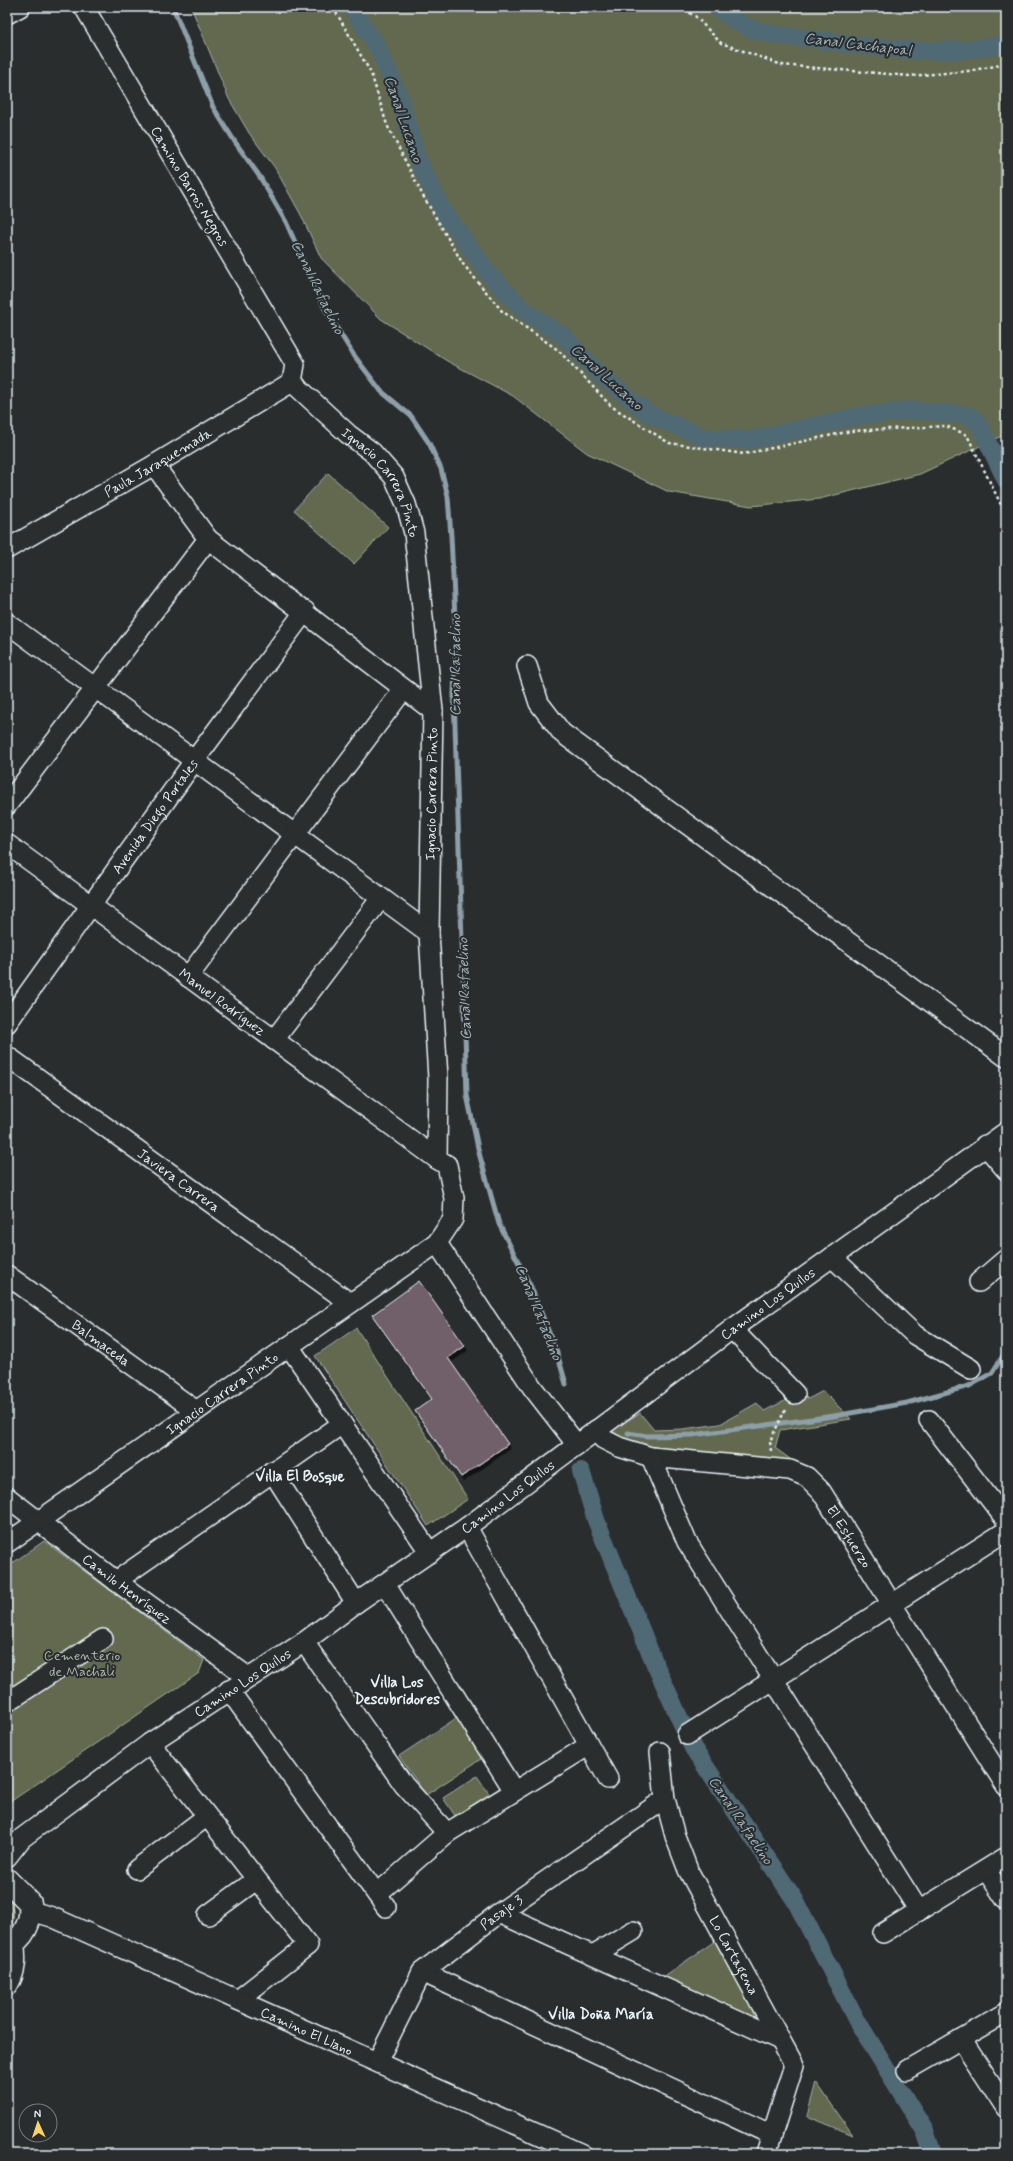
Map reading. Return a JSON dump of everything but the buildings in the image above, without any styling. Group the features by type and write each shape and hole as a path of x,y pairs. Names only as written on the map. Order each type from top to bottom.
{"main road":[{"path":"7,1880 30,1903 31,1911 28,1925 21,1937 10,1946 14,1962 9,1975"}],"street":[{"path":"7,14 20,7"},
{"name":"Camino Barros Negros","path":"84,7 294,373"},
{"name":"Paula Jaraquemada","path":"7,549 154,465 294,373"},
{"name":"Ignacio Carrera Pinto","path":"7,1543 195,1410 437,1243 453,1219 454,1198 447,1165 437,1160 438,1078 429,934 433,711 414,533 406,504 394,477 372,452 348,434 294,373"},
{"path":"154,465 208,539 304,611 403,690 433,711"},
{"path":"7,805 208,539"},
{"name":"Avenida Diego Portales","path":"7,1023 92,906 194,761 304,611"},
{"path":"7,623 429,934"},
{"path":"527,666 539,703 562,733 1006,1057"},
{"path":"188,977 403,690"},
{"name":"Manuel Rodríguez","path":"7,844 437,1160"},
{"path":"274,1040 381,898"},
{"name":"Javiera Carrera","path":"7,1056 350,1303"},
{"name":"Camino Los Quilos","path":"7,1857 22,1838 150,1743 248,1677 304,1642 356,1603 467,1527 732,1329 985,1145 1006,1132"},
{"path":"985,1145 1006,1170"},
{"path":"437,1243 532,1387 577,1445"},
{"path":"832,1257 916,1335 971,1369"},
{"path":"979,1282 1006,1259"},
{"name":"Balmaceda","path":"7,1275 195,1410"},
{"path":"732,1329 795,1394"},
{"path":"289,1346 430,1553"},
{"path":"929,1420 1006,1520"},
{"path":"116,1581 272,1471 342,1424"},
{"name":"El Esfuerzo","path":"596,1430 603,1439 619,1447 651,1457 790,1470 806,1477 821,1492 1006,1786"},
{"path":"651,1457 687,1542 920,1911"},
{"path":"272,1471 356,1603"},
{"name":"Camilo Henríquez","path":"7,1498 39,1520 116,1581 248,1677"},
{"path":"467,1527 608,1780"},
{"path":"688,1735 774,1678 1006,1531"},
{"path":"385,1584 514,1791"},
{"path":"7,1702 103,1639"},
{"path":"304,1642 404,1785 447,1833"},
{"path":"230,1690 382,1900 447,1833 588,1746"},
{"path":"150,1743 206,1817 308,1945 238,2000"},
{"name":"Lo Cartagena","path":"660,1752 665,1799 675,1836 688,1870 794,2065 766,2154"},
{"name":"Pasaje 3","path":"377,2062 422,1972 499,1913 665,1799"},
{"path":"137,1869 206,1817"},
{"path":"883,1933 1006,1857"},
{"path":"986,1870 1006,1900"},
{"path":"208,1915 256,1880"},
{"name":"Camino El Llano","path":"31,1911 52,1917 582,2154"},
{"path":"499,1913 780,2040"},
{"path":"593,1956 633,1931"},
{"path":"422,1972 772,2135"},
{"path":"907,2070 1006,2013"},
{"path":"961,2039 1006,2108"}],"path":[{"path":"333,7 371,74 387,125 422,194 463,264 502,311 558,350 611,406 669,443 744,454 851,431 946,426 967,435 1006,516"},
{"path":"679,7 695,16 721,43 782,65 911,76 968,71 1006,64"},
{"path":"770,1441 783,1414"}],"green space":[{"path":"191,7 1006,7 1006,434 920,474 819,499 751,506 669,492 587,453 513,396 447,361 381,319 321,258 301,215 275,168 249,133 229,99"},
{"path":"328,473 388,527 354,564 294,510"},
{"path":"356,1328 468,1499 428,1526 315,1356"},
{"path":"823,1391 851,1419 780,1430 775,1448 797,1464 643,1446 630,1443 611,1430 640,1413 654,1430 683,1429 720,1424 757,1403 764,1411 801,1393 808,1399"},
{"name":"Cementerio de Machali","path":"44,1541 204,1660 199,1673 7,1804 7,1567"},
{"path":"458,1717 484,1757 426,1795 399,1756"},
{"path":"477,1776 492,1798 458,1820 443,1798"},
{"path":"7,1895 13,1909 13,1919 7,1932"},
{"path":"715,1941 762,2024 663,1977"},
{"path":"816,2082 853,2135 807,2116"}],"waterway":[{"name":"Canal Rafaelino","path":"173,7 213,107 235,142 260,177 286,222 325,309 353,354 381,391 411,416 429,443 441,469 448,497 456,638 454,695 467,1095 479,1153 499,1224 531,1287 557,1353 566,1384"},
{"name":"Canal Lucano","path":"351,7 377,46 399,96 416,156 443,211 488,273 524,310 563,336 602,377 649,414 703,437 750,440 858,416 914,410 969,415 979,424 1006,480"},
{"name":"Canal Cachapoal","path":"717,7 730,17 746,26 777,35 885,48 934,51 982,48 1006,44"},
{"path":"628,1433 647,1436 692,1435 834,1416 907,1403 969,1386 992,1373 1006,1351"},
{"name":"Canal Rafaelino","path":"581,1471 596,1520 655,1664 693,1748 795,1900 856,2019 925,2131 933,2154"}],"district":[{"name":"Villa El Bosque","path":"300,1476"},
{"name":"Villa Los Descubridores","path":"397,1690"},
{"name":"Villa Doña María","path":"601,2014"}]}
